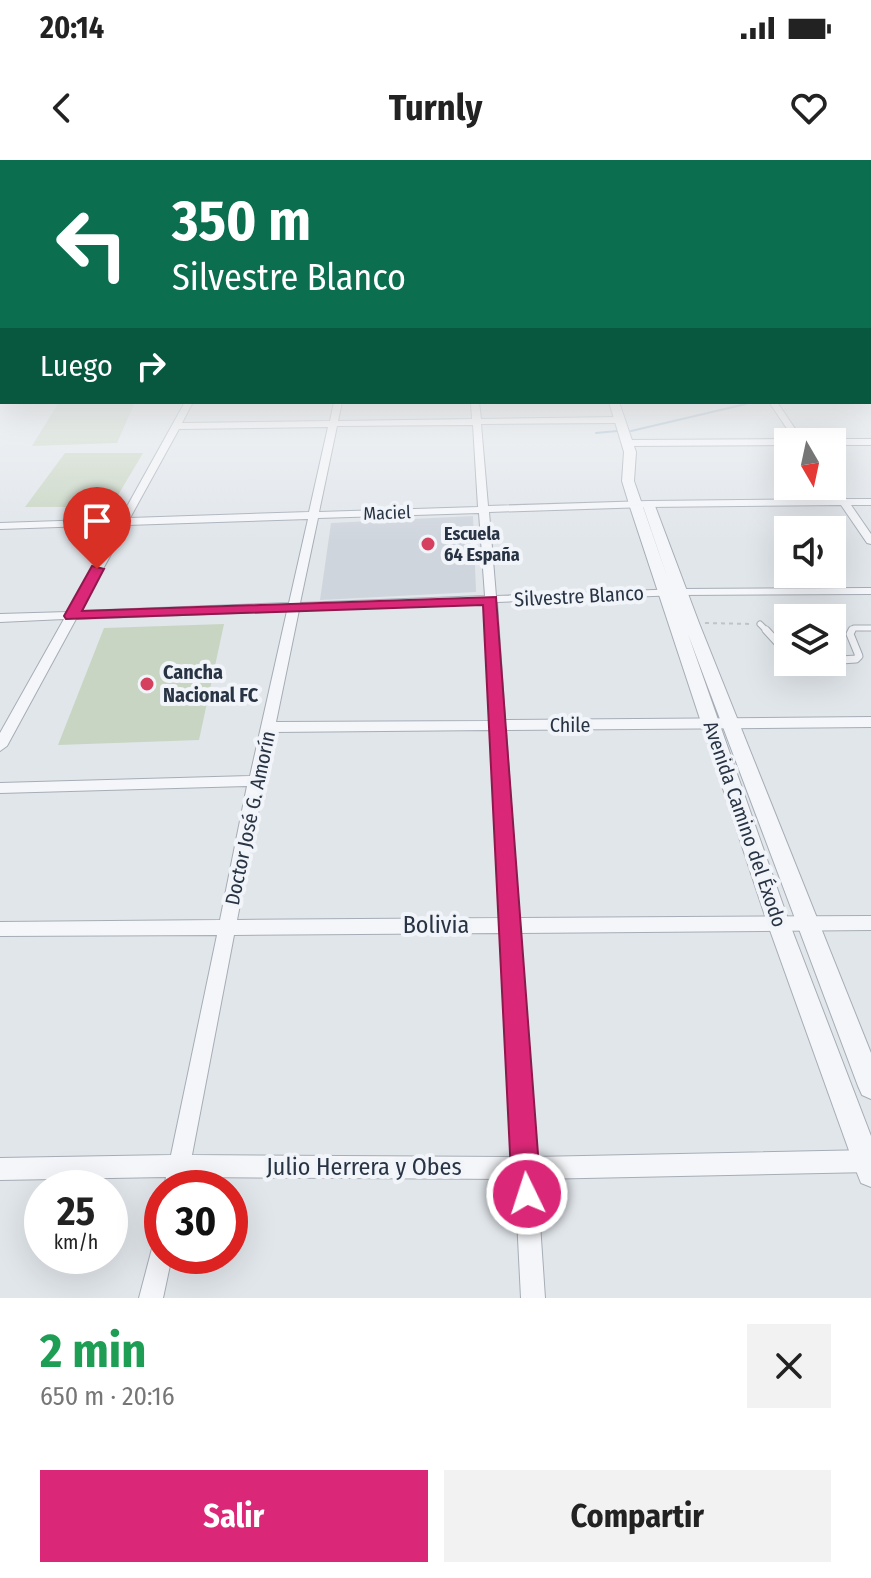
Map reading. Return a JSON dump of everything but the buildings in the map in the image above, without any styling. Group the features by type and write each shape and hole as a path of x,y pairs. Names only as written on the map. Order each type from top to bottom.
{"street":[{"path":"0,746 171,435"},
{"name":"Doctor José G. Amorín","path":"179,1170 256,781 331,435"},
{"path":"477,435 491,600 496,726 533,1298"},
{"name":"Avenida Camino del Éxodo","path":"625,435 631,473 628,481 642,504 721,724 871,1086"},
{"path":"627,443 774,442"},
{"path":"846,442 871,442"},
{"path":"843,502 871,541"},
{"name":"Maciel","path":"0,526 642,504 871,502"},
{"name":"Silvestre Blanco","path":"0,618 673,592 871,591"},
{"name":"Avenida Camino del Éxodo","path":"673,592 691,623 778,922 870,1165"},
{"name":"Chile","path":"269,727 871,722"},
{"path":"0,788 256,781"},
{"name":"Bolivia","path":"0,929 871,923"},
{"name":"Julio Herrera y Obes","path":"0,1169 870,1165"},
{"path":"151,1298 156,1274"}],"lane":[{"path":"760,624 774,639"},
{"path":"846,660 859,656 850,634 854,628 871,628"}],"path":[{"path":"691,623 760,624"}],"shaded area":[{"path":"473,516 476,592 320,600 331,523"}],"green space":[{"path":"39,435 120,435 117,443 32,446"},
{"path":"65,453 143,453 111,507 25,507"},
{"name":"Cancha Nacional FC","path":"224,624 199,740 58,745 104,628"}],"place":[{"name":"Escuela 64 España","path":"428,544"},
{"name":"Cancha Nacional FC","path":"147,684"}],"route":[{"path":"97,569 72,616 491,600 496,726 527,1194"}]}
